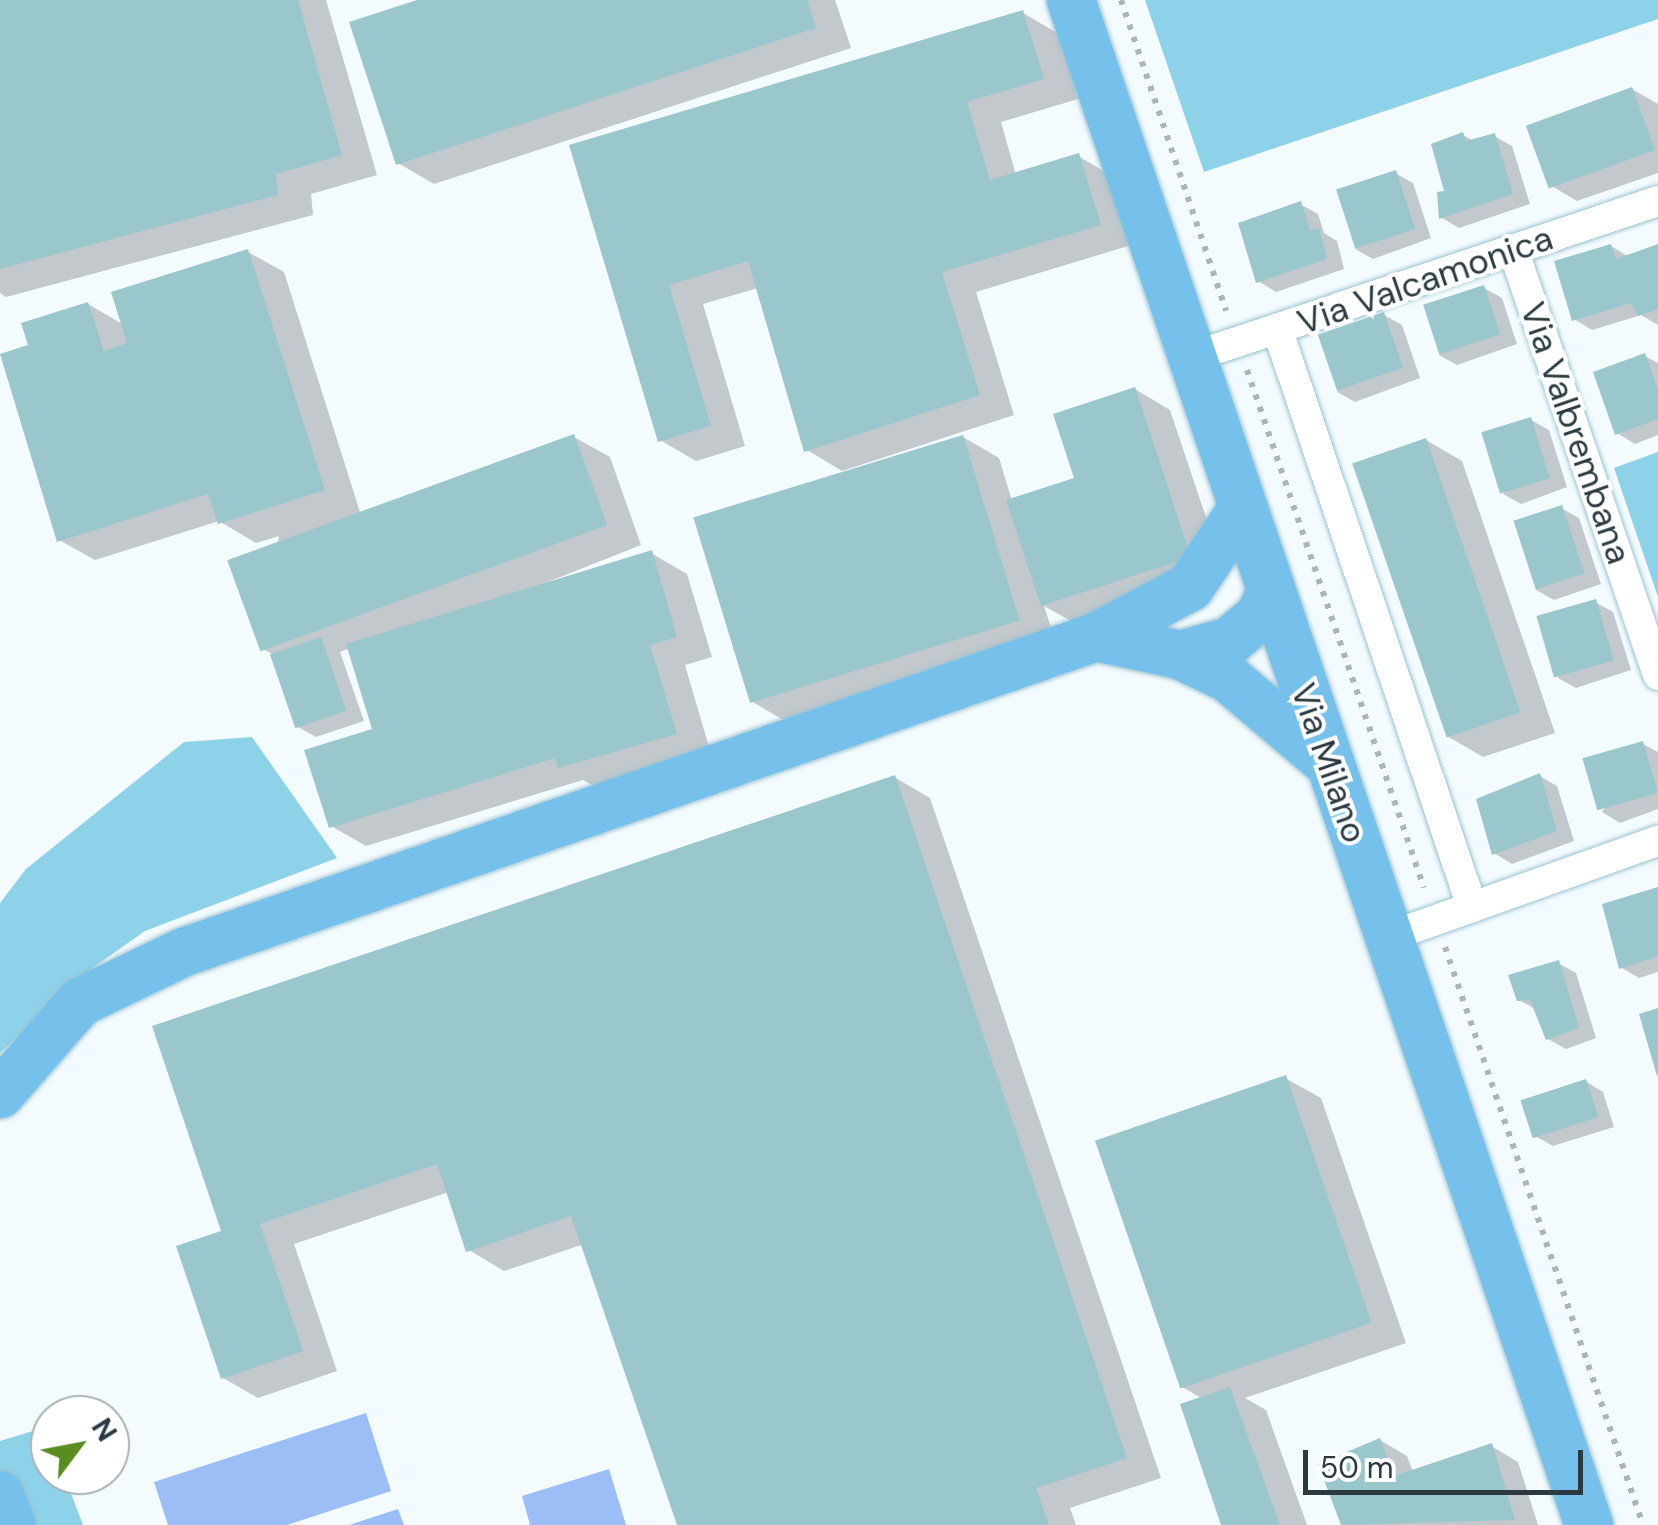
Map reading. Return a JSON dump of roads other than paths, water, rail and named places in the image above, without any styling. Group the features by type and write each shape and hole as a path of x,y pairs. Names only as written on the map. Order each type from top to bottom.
{"main road":[{"name":"Via Milano","path":"1071,0 1590,1525"},
{"path":"1190,587 1243,508"},
{"path":"0,1094 80,1002 184,952 1096,636 1190,587 1251,585 1272,592 1259,617 1230,640 1180,655"},
{"path":"1096,636 1180,655 1268,706 1332,768"},
{"path":"0,1495 12,1525"}],"street":[{"name":"Via Valcamonica","path":"1192,357 1658,201"},
{"name":"Via Valbrembana","path":"1513,248 1658,675"},
{"path":"1278,331 1472,907"},
{"path":"1388,937 1658,842"}]}
